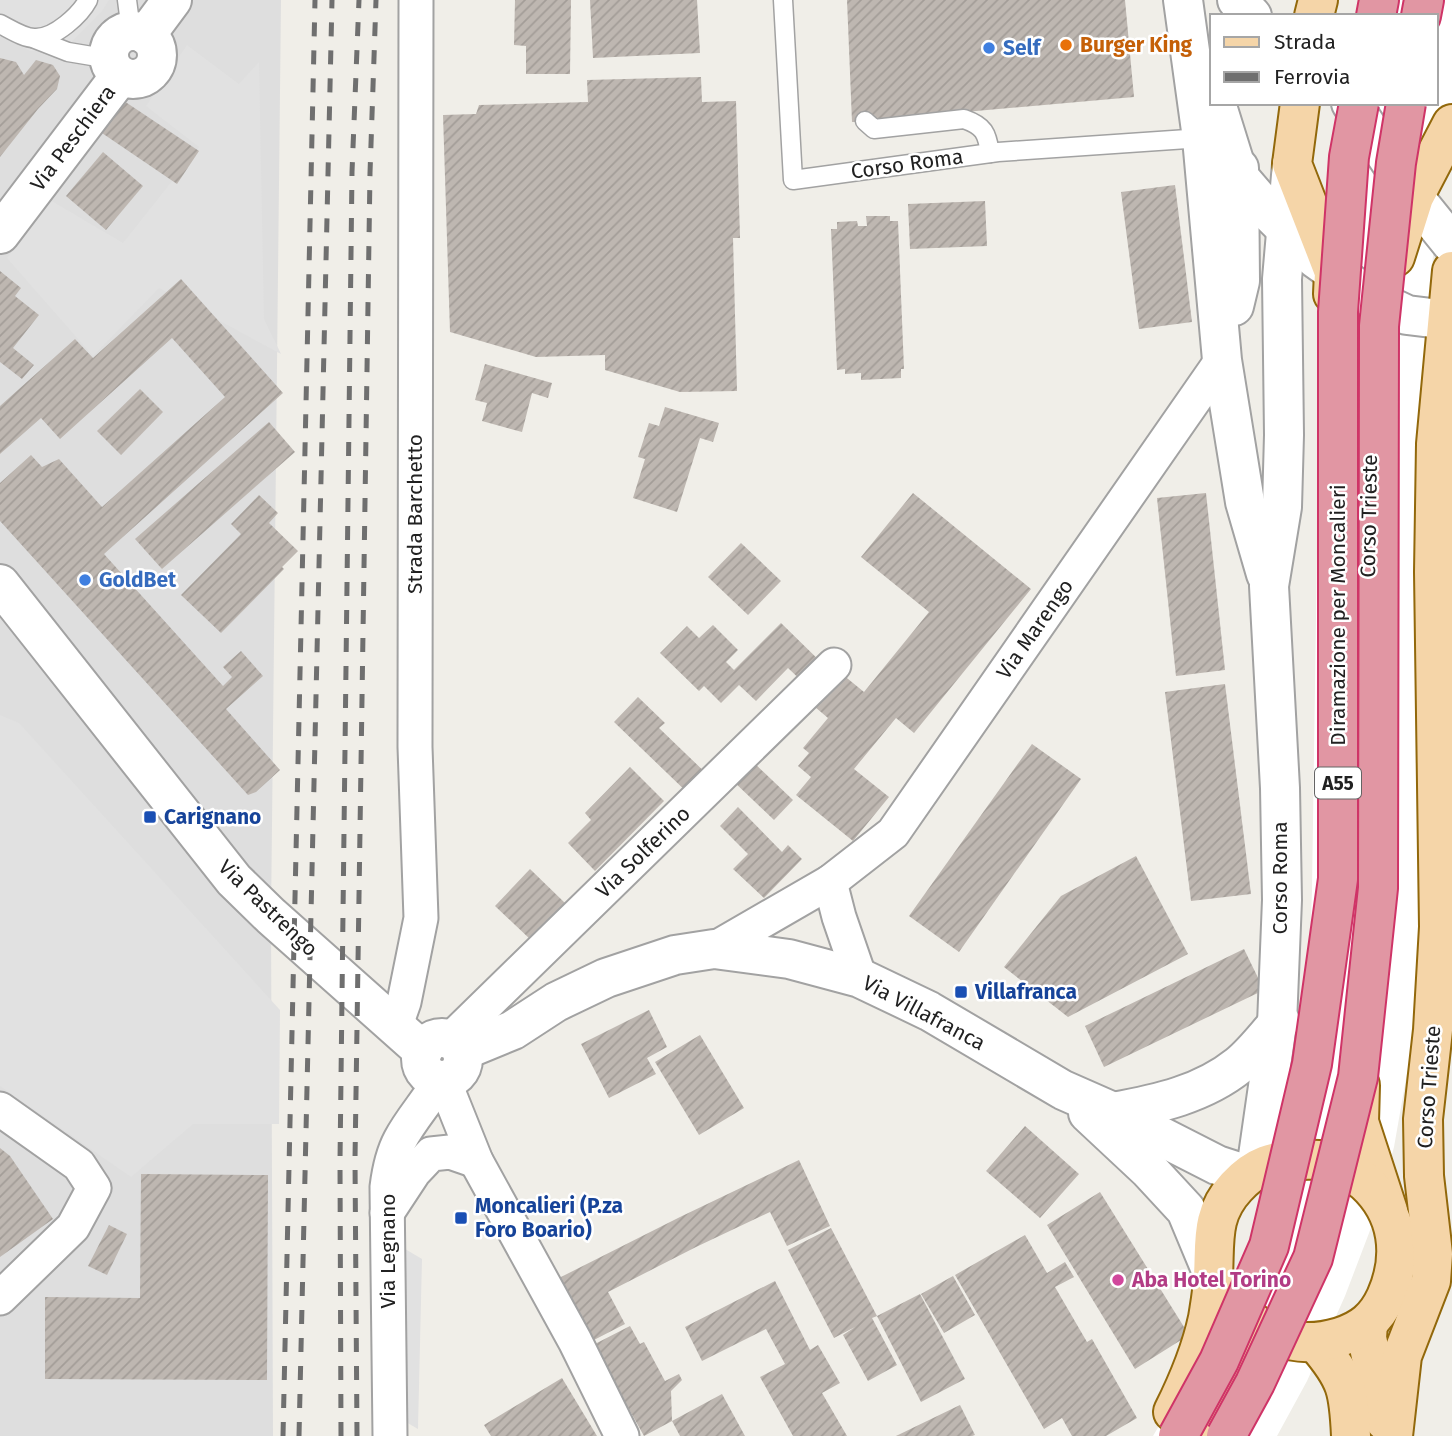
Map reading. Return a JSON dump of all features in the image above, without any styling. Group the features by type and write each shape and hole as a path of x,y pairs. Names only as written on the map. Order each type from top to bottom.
{"highway":[{"name":"Diramazione per Moncalieri","path":"1178,1436 1219,1361 1269,1245 1312,1064 1336,892 1338,312 1349,157 1359,105"},
{"name":"Diramazione per Moncalieri","path":"1226,1436 1255,1383 1313,1258 1358,1077 1378,888 1379,326 1396,163 1406,105"}],"main road":[{"name":"Corso Trieste","path":"1295,1160 1320,1065 1333,958 1336,868 1331,427 1334,272 1292,164 1300,105"},
{"name":"Corso Trieste","path":"1388,1211 1359,1122 1366,870 1370,410 1393,268 1414,197 1452,124"},
{"name":"Corso Trieste","path":"1391,1436 1402,1356 1431,1281 1433,1254 1424,1176 1423,1119 1433,1030 1439,927 1434,546 1436,444 1450,319 1452,271"},
{"path":"1161,1436 1194,1368 1208,1319 1213,1277 1213,1234 1219,1212 1235,1188 1252,1172 1281,1160 1327,1160 1353,1172 1375,1191 1395,1228 1397,1247 1394,1271 1391,1286 1379,1313 1356,1331 1317,1344 1297,1343 1249,1321 1232,1304 1213,1277"},
{"path":"1368,1323 1367,1338 1391,1436"},
{"path":"1204,1436 1229,1381 1245,1357 1271,1333"},
{"path":"1317,1344 1342,1376 1349,1404 1351,1436"}],"street":[{"name":"Via Peschiera","path":"0,234 127,40 172,0"},
{"name":"Strada Barchetto","path":"396,1025 404,1002 421,918 415,747 416,0"},
{"name":"Corso Roma","path":"1184,0 1202,138 1222,360 1245,502 1269,586"},
{"path":"1237,0 1250,14"},
{"path":"1210,22 1192,54 1205,71 1210,86"},
{"path":"1217,105 1239,177 1316,259 1371,298 1407,315 1450,319"},
{"path":"1222,360 1240,281 1235,105"},
{"path":"1352,105 1414,197 1452,244"},
{"name":"Corso Roma","path":"1252,1172 1277,1024 1282,900 1280,788 1269,586 1282,507 1282,279 1292,164"},
{"name":"Via Marengo","path":"714,949 830,882 893,833 1222,360"},
{"name":"Via Pastrengo","path":"0,584 234,880 271,916 396,1025 444,1060 476,1161 575,1341 622,1436"},
{"name":"Via Solferino","path":"444,1060 834,666"},
{"path":"830,882 839,918 860,978"},
{"name":"Via Villafranca","path":"444,1060 513,1030 556,1002 606,978 675,955 714,949 789,959 860,978 929,1011 1063,1090 1113,1112 1217,1165 1252,1172"},
{"path":"1113,1112 1192,1093 1239,1065 1333,958"},
{"name":"Via Legnano","path":"390,1436 387,1188 391,1163 399,1141 427,1102 444,1060"},
{"name":"Via Villafranca","path":"1063,1090 1149,1170 1186,1210 1213,1277"},
{"path":"0,1110 79,1165 94,1188 73,1227 0,1298"},
{"path":"387,1214 414,1172 431,1154 450,1152 476,1161"}],"lane":[{"path":"35,39 51,35 83,9 88,0"},
{"name":"Corso Roma","path":"783,0 793,180 990,153 1202,138"},
{"path":"0,24 68,52 127,40"},
{"path":"865,121 874,129 964,119 977,124 987,135 990,153"}],"shaded area":[{"path":"0,0 281,0 271,916 273,1436 0,1436"},
{"path":"0,0 109,0 102,11 64,50 30,51 0,35"},
{"path":"187,45 239,84 259,62 264,319 281,354 159,288 93,356 7,258 50,200 123,243 199,147 146,106"},
{"path":"0,715 19,723 280,1010 279,1124 193,1124 131,1177 0,1086"},
{"path":"400,1246 422,1259 418,1429 399,1418"}],"pier":[{"path":"1366,0 1452,0 1452,108 1438,192 1424,369 1423,982 1394,1147 1374,1220 1345,1296 1307,1381 1277,1436 1153,1436 1179,1392 1248,1252 1308,1004 1321,279 1343,105 1438,105 1438,14 1362,14"}],"building":[{"path":"515,0 571,0 570,74 526,74 526,46 514,45"},
{"path":"590,0 697,0 700,53 593,58"},
{"name":"Self","path":"847,0 1125,0 1134,97 852,122"},
{"path":"0,58 16,62 24,75 36,60 53,65 60,76 57,89 0,157"},
{"path":"701,77 702,102 736,101 740,238 733,238 737,391 680,392 605,370 605,355 536,357 450,332 443,115 476,114 479,105 588,102 587,80"},
{"path":"121,99 199,151 177,184 99,131"},
{"path":"103,152 143,186 106,230 66,196"},
{"path":"1175,185 1192,322 1139,329 1121,192"},
{"path":"985,201 987,246 910,249 908,204"},
{"path":"866,216 890,216 890,221 898,221 904,369 901,369 901,378 861,380 861,373 845,374 845,369 837,370 831,229 837,229 837,222 857,221 858,226 867,226"},
{"path":"0,271 21,288 15,296 39,315 13,348 34,365 22,379 0,362"},
{"path":"181,279 283,393 104,554 223,686 232,677 223,667 241,651 263,676 226,709 280,770 256,792 248,795 0,521 0,483 31,455 42,467 59,459 102,507 225,397 172,338 60,439 41,418 0,454 0,406 75,339 93,358"},
{"path":"485,364 552,383 548,398 532,393 522,432 482,421 487,403 475,400"},
{"path":"140,389 163,412 121,455 97,431"},
{"path":"665,407 719,423 713,442 700,438 677,512 633,498 645,459 638,457 649,423 659,426"},
{"path":"269,422 295,452 162,569 135,539"},
{"path":"913,493 1031,589 914,733 896,718 854,769 889,797 853,841 796,795 811,777 798,766 809,753 803,748 828,718 815,707 842,674 864,692 929,612 861,557"},
{"path":"1206,493 1225,670 1176,676 1157,498"},
{"path":"259,495 278,513 269,523 298,551 282,567 284,569 221,633 181,595 241,534 231,524"},
{"path":"741,543 781,581 748,615 708,577"},
{"path":"781,623 829,670 810,689 788,668 756,701 739,685 721,703 704,686 699,691 660,653 687,626 699,638 713,625 738,650 726,662 734,670"},
{"path":"1225,684 1251,894 1191,901 1165,692"},
{"path":"638,697 665,723 659,728 712,779 693,798 614,722"},
{"path":"1032,744 1081,779 959,952 909,916"},
{"path":"751,760 793,800 774,820 732,780"},
{"path":"630,767 664,801 595,871 568,843 591,820 585,813"},
{"path":"738,807 782,852 788,845 802,859 764,898 733,869 748,854 720,826"},
{"path":"1136,856 1188,954 1068,1017 1004,967 1061,896"},
{"path":"530,869 566,904 531,940 495,906"},
{"path":"1244,949 1264,990 1104,1067 1085,1026"},
{"path":"649,1010 667,1047 647,1058 656,1074 609,1098 581,1044"},
{"path":"700,1035 744,1108 699,1135 655,1062"},
{"path":"1025,1126 1079,1174 1040,1218 986,1171"},
{"path":"0,1148 10,1156 53,1219 0,1257"},
{"path":"799,1160 830,1226 787,1246 770,1212 696,1247 608,1292 625,1324 592,1341 559,1278"},
{"path":"141,1174 268,1175 267,1380 45,1379 45,1297 140,1298"},
{"name":"Aba Hotel Torino","path":"1100,1192 1189,1335 1135,1369 1047,1225"},
{"path":"109,1225 127,1234 107,1275 88,1266"},
{"path":"831,1228 877,1316 872,1318 897,1365 868,1381 843,1335 855,1327 834,1338 788,1250"},
{"path":"1025,1235 1047,1273 1065,1262 1074,1277 1055,1287 1087,1342 1092,1339 1137,1418 1106,1436 1072,1436 1062,1418 1044,1429 955,1275"},
{"path":"953,1276 975,1315 944,1333 921,1294"},
{"path":"775,1281 810,1350 818,1345 840,1383 822,1393 847,1436 793,1436 760,1377 785,1364 766,1329 702,1361 685,1327"},
{"path":"920,1294 965,1379 921,1402 877,1316"},
{"path":"630,1326 640,1344 644,1342 665,1381 679,1374 682,1380 671,1391 672,1421 644,1436 593,1345"},
{"path":"562,1378 597,1436 491,1436 484,1425"},
{"path":"722,1394 745,1436 680,1436 672,1421"},
{"path":"960,1405 975,1435 896,1436"}],"railway":[{"path":"283,1436 315,0"},
{"path":"299,1436 332,0"},
{"path":"341,1436 340,1161 352,172 359,0"},
{"path":"357,1436 355,1159 370,173 376,0"}],"place":[{"name":"Burger King","path":"1066,45"},
{"name":"Self","path":"989,48"},
{"name":"GoldBet","path":"85,580"},
{"name":"Carignano","path":"150,817"},
{"name":"Villafranca","path":"961,992"},
{"name":"Moncalieri (P.za Foro Boario)","path":"461,1218"},
{"name":"Aba Hotel Torino","path":"1118,1280"}]}
